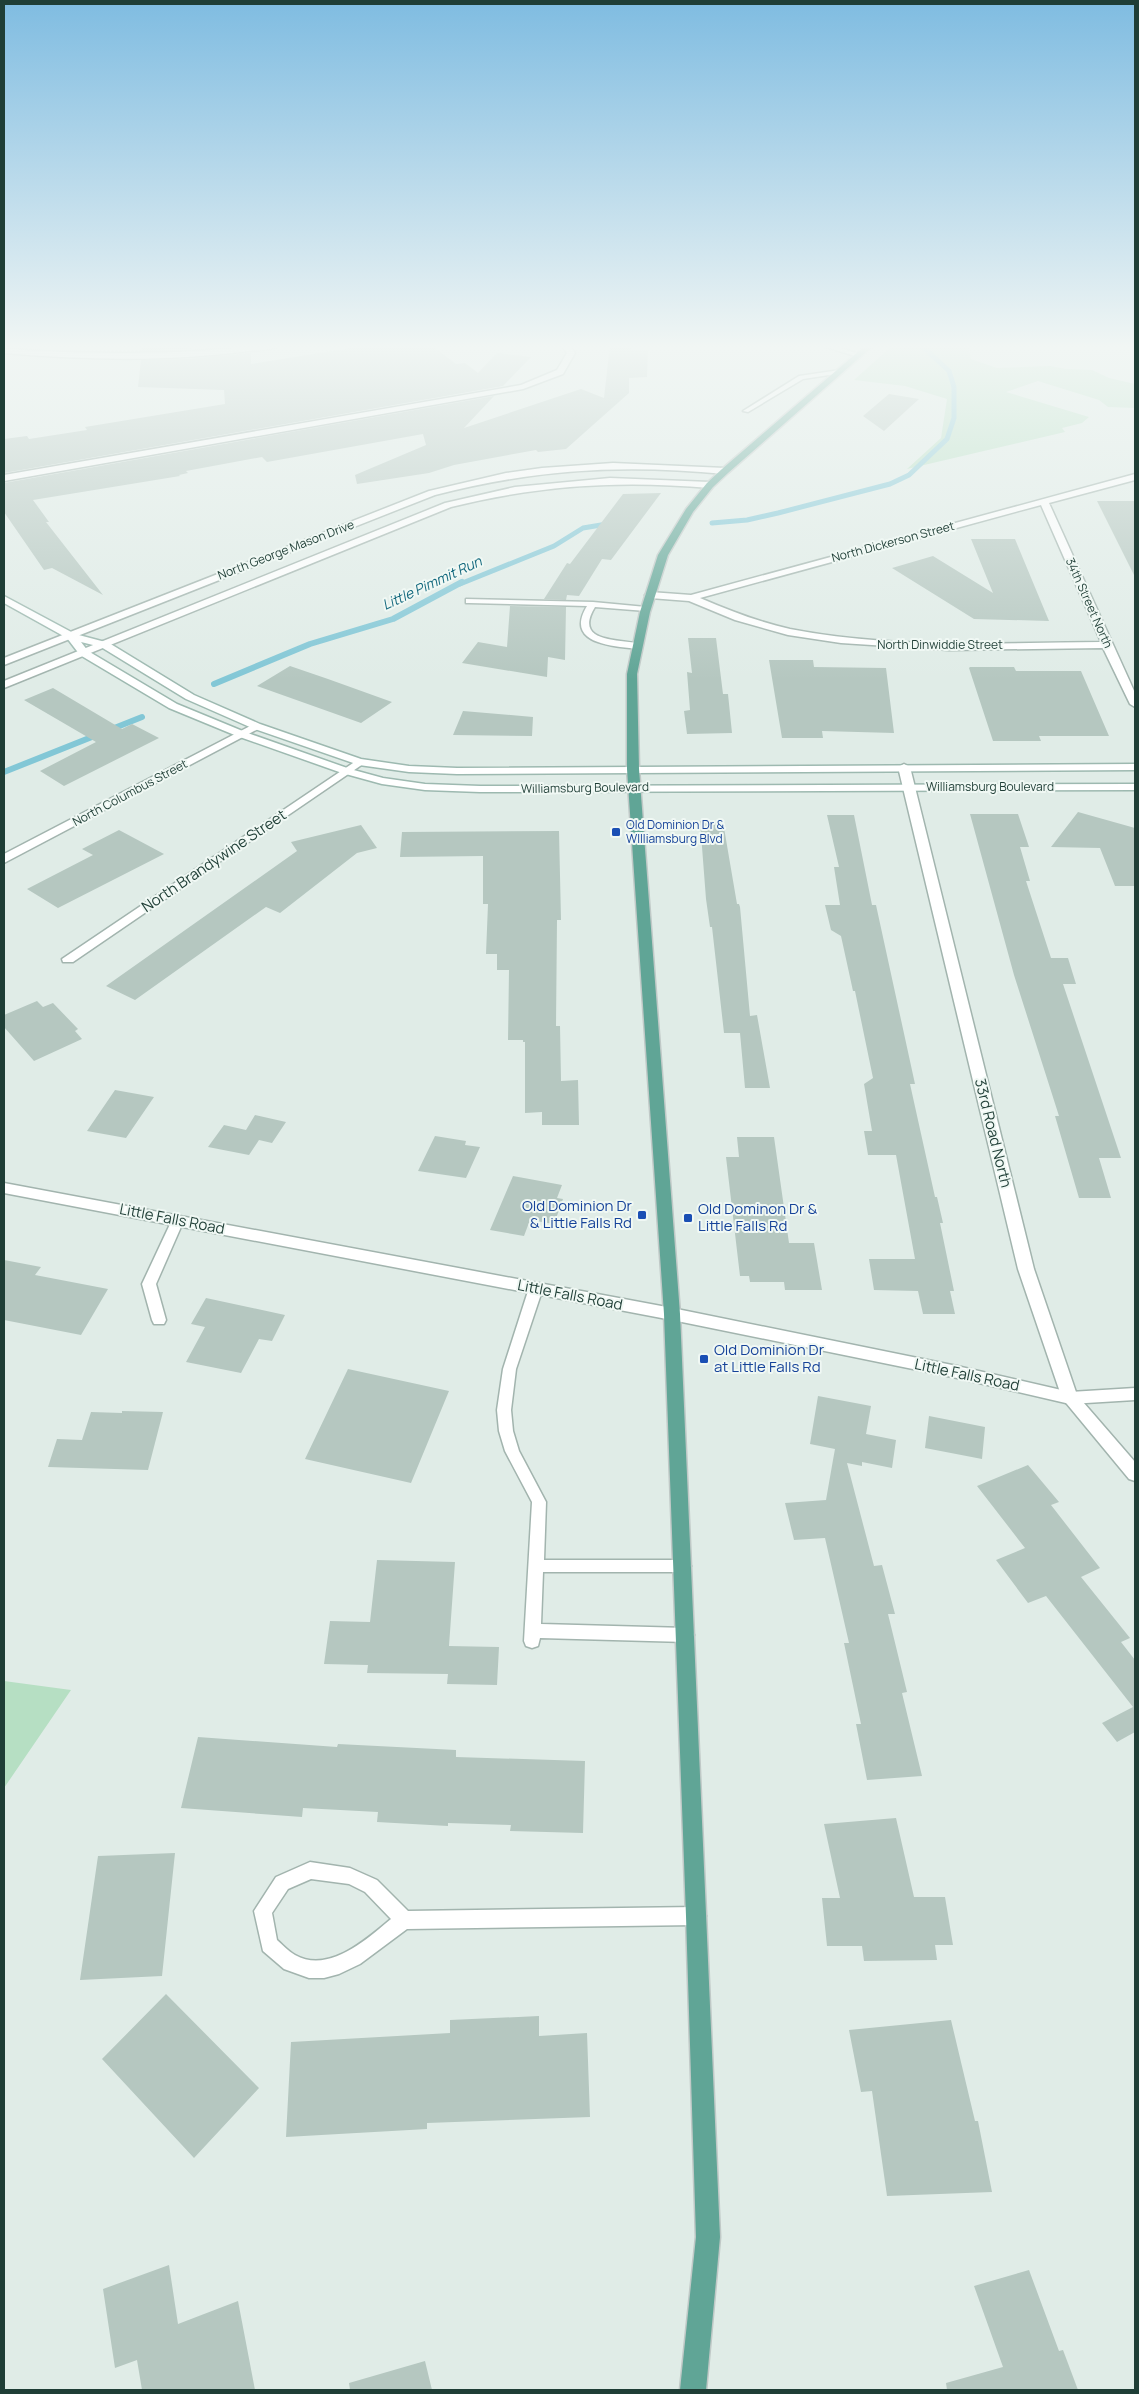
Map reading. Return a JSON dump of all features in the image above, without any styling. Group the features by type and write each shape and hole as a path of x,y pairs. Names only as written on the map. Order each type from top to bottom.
{"main road":[{"path":"693,2390 708,2237 697,1916 672,1314 633,769 632,674 646,609 663,555 689,511 710,484 742,457"}],"street":[{"path":"4,478 126,457"},
{"name":"North George Mason Drive","path":"4,662 432,493 472,482 516,473 621,464 725,471"},
{"name":"North Dickerson Street","path":"650,594 690,598 1135,477"},
{"name":"North George Mason Drive","path":"4,685 448,505 489,494 571,481 622,478 710,484"},
{"name":"34th Street North","path":"1044,501 1135,704"},
{"name":"North Dinwiddie Street","path":"690,598 720,613 753,624 878,645 1107,645"},
{"name":"Williamsburg Boulevard","path":"4,599 70,636 105,644 190,698 256,726 359,762 409,769 457,771 1135,767"},
{"name":"Williamsburg Boulevard","path":"70,636 84,653 173,706 241,734 346,771 382,781 425,787 480,789 908,786 1135,787"},
{"name":"North Columbus Street","path":"4,859 256,726"},
{"name":"North Brandywine Street","path":"68,959 359,762"},
{"name":"33rd Road North","path":"904,768 1026,1269 1070,1398 1135,1474"},
{"name":"Little Falls Road","path":"4,1188 672,1314 957,1372 1070,1398 1135,1394"}],"lane":[{"path":"469,601 594,604 646,609"},
{"path":"594,604 585,614 583,624 588,634 607,642 638,646"},
{"path":"160,1320 149,1284 178,1220"},
{"path":"536,1288 510,1367 506,1385 504,1416 512,1451 539,1502 532,1636 686,1635"},
{"path":"535,1566 683,1566"},
{"path":"404,1920 371,1886 350,1876 310,1870 282,1883 263,1911 269,1945 293,1964 321,1970 348,1962 372,1946 404,1920 697,1916"}],"green space":[{"path":"920,457 959,457 907,469"},
{"path":"4,1681 71,1690 4,1788"}],"building":[{"path":"4,457 97,457 4,473"},
{"path":"152,457 296,457 267,462 262,457 186,471 188,473 180,476 33,500 49,522 46,522 103,595 52,568 44,570 4,512 4,483"},
{"path":"398,457 499,457 454,465 429,473 357,484 355,475"},
{"path":"661,493 611,560 602,559 579,596 567,595 566,600 544,599 567,563 570,564 623,494"},
{"path":"1097,501 1135,501 1135,577"},
{"path":"971,539 1015,539 1049,621 974,619 892,568 933,556 993,593"},
{"path":"510,606 566,607 565,660 548,657 547,677 462,663 478,642 507,647"},
{"path":"688,638 716,638 723,694 728,694 732,733 687,734 684,711 690,710 687,672 692,673"},
{"path":"769,660 813,660 814,667 886,668 894,733 822,731 823,738 782,738"},
{"path":"290,666 392,702 361,723 257,686"},
{"path":"970,667 1014,667 1016,671 1081,671 1109,736 1039,736 1041,741 993,741"},
{"path":"53,688 122,729 132,724 159,738 64,786 40,771 96,742 24,700"},
{"path":"463,711 533,717 532,736 453,735"},
{"path":"1078,812 1135,828 1135,886 1115,886 1100,848 1051,847"},
{"path":"970,814 1018,814 1029,847 1020,847 1030,881 1026,881 1051,958 1068,958 1076,984 1063,984 1121,1158 1099,1158 1111,1198 1079,1198 1055,1116 1059,1116 1014,975"},
{"path":"827,815 854,815 872,905 876,905 915,1084 910,1084 935,1197 937,1197 943,1223 940,1223 954,1291 950,1291 955,1314 923,1314 918,1291 874,1290 869,1259 915,1259 896,1155 868,1155 864,1131 872,1131 864,1084 873,1078 855,991 853,991 841,936 831,930 825,905 840,905 834,867 839,867"},
{"path":"700,821 723,822 737,904 740,907 750,1016 757,1015 770,1088 745,1088 740,1033 724,1033 712,927 710,927 706,899"},
{"path":"361,825 377,848 357,853 280,913 266,907 135,1000 106,986 297,851 291,842"},
{"path":"119,830 164,854 58,908 27,889 93,855 82,849"},
{"path":"559,831 561,920 557,920 556,1026 560,1026 561,1081 578,1080 579,1125 542,1125 542,1112 525,1113 525,1042 523,1040 508,1040 509,970 497,970 497,954 486,954 488,904 483,904 483,856 400,857 402,832"},
{"path":"37,1001 43,1007 53,1003 78,1029 75,1031 82,1039 34,1061 4,1027 4,1015"},
{"path":"115,1090 154,1097 126,1138 87,1131"},
{"path":"255,1115 286,1122 272,1143 259,1140 249,1155 208,1147 224,1125 246,1130"},
{"path":"435,1136 466,1141 465,1145 480,1147 466,1178 418,1171"},
{"path":"737,1137 774,1137 789,1243 814,1243 822,1290 785,1290 784,1282 750,1282 749,1276 740,1276 726,1157 739,1157"},
{"path":"513,1176 562,1185 557,1198 563,1199 554,1224 530,1220 524,1236 490,1230"},
{"path":"4,1260 41,1267 35,1275 108,1289 81,1335 4,1320"},
{"path":"206,1298 285,1315 272,1341 259,1339 241,1373 186,1362 205,1327 191,1324"},
{"path":"348,1369 449,1391 411,1483 305,1459"},
{"path":"818,1396 871,1406 866,1434 896,1440 892,1468 862,1462 862,1466 847,1463 874,1566 882,1565 895,1614 888,1614 907,1692 902,1693 922,1776 867,1780 856,1724 861,1724 844,1643 849,1643 825,1538 794,1540 785,1503 826,1500 835,1449 810,1444"},
{"path":"122,1411 163,1412 148,1470 48,1467 57,1439 82,1440 91,1412 122,1413"},
{"path":"929,1416 985,1427 982,1459 925,1448"},
{"path":"1028,1465 1059,1502 1051,1505 1100,1568 1081,1577 1130,1638 1121,1642 1135,1660 1135,1732 1117,1742 1102,1723 1133,1707 1046,1596 1028,1603 996,1560 1025,1548 977,1486"},
{"path":"377,1560 455,1562 449,1646 499,1647 497,1685 447,1684 448,1674 367,1673 368,1665 324,1664 330,1621 370,1622"},
{"path":"198,1737 337,1747 338,1744 456,1750 456,1757 585,1761 583,1833 510,1831 511,1825 448,1823 448,1826 377,1822 378,1812 303,1808 302,1817 181,1808"},
{"path":"896,1818 914,1897 945,1897 953,1945 935,1945 937,1960 864,1961 862,1946 827,1946 822,1898 840,1898 824,1824"},
{"path":"175,1853 162,1976 80,1980 98,1856"},
{"path":"166,1994 259,2088 194,2158 102,2059"},
{"path":"539,2016 539,2036 587,2033 590,2117 427,2123 427,2129 286,2137 291,2042 450,2033 450,2020"},
{"path":"951,2020 975,2121 978,2121 992,2192 887,2196 872,2091 861,2092 849,2030"},
{"path":"169,2265 178,2324 238,2301 255,2390 142,2390 137,2360 115,2368 103,2289"},
{"path":"1029,2270 1059,2351 1063,2350 1078,2390 947,2390 946,2383 1003,2367 974,2286"},
{"path":"425,2361 432,2390 350,2390 349,2383"}],"waterway":[{"name":"Little Pimmit Run","path":"712,523 747,520 890,484 909,475 928,457"},
{"name":"Little Pimmit Run","path":"460,584 554,546 583,528 613,523"},
{"name":"Little Pimmit Run","path":"214,684 310,644 393,619 462,582"},
{"name":"Little Pimmit Run","path":"4,772 142,717"}],"place":[{"name":"Old Dominion Dr & WIlliamsburg Blvd","path":"616,832"},
{"name":"Old Dominion Dr & Little Falls Rd","path":"642,1215"},
{"name":"Old Dominon Dr & Little Falls Rd","path":"688,1218"},
{"name":"Old Dominion Dr at Little Falls Rd","path":"704,1359"}]}
